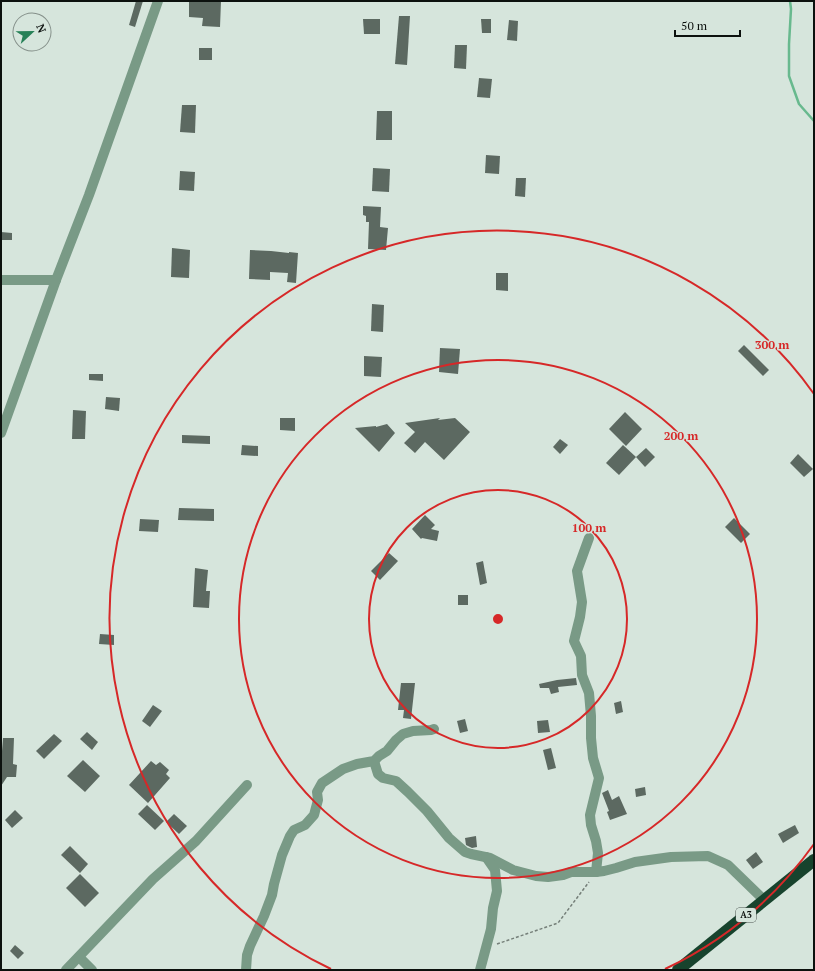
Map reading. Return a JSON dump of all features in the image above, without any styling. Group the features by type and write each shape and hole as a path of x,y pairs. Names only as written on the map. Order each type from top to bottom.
{"highway":[{"name":"A3","path":"678,970 814,860"}],"street":[{"path":"1,433 158,1"},
{"path":"1,280 56,280"},
{"path":"589,538 577,572 582,602 574,641 581,656 582,676 589,694 593,758 599,778 590,815 597,847 596,872"},
{"path":"246,970 247,955 272,895 282,855 294,830 305,825 314,815 318,800 317,792 322,783 343,769 357,764 374,761 387,751 403,734 413,731 434,729"},
{"path":"374,761 378,774 383,778 396,781 427,811 449,838 465,852 486,857 513,870 536,876 548,877 563,875 571,872 596,872 635,862 671,857 708,856 728,865 764,900"},
{"path":"66,970 153,879 196,841 247,785"},
{"path":"480,970 491,929 493,908 497,891 495,870 486,857"},
{"path":"80,957 92,970"}],"path":[{"path":"486,948 558,923 596,872"}],"building":[{"path":"136,1 143,1 135,27 129,25"},
{"path":"189,1 221,1 220,27 202,26 203,18 189,17"},
{"path":"399,16 410,16 407,65 395,64"},
{"path":"363,19 380,19 380,34 364,34"},
{"path":"481,19 491,19 491,33 482,33"},
{"path":"509,20 518,21 517,41 507,40"},
{"path":"455,45 467,45 466,69 454,68"},
{"path":"199,48 212,48 212,60 199,60"},
{"path":"479,78 492,79 490,98 477,97"},
{"path":"182,105 196,105 195,133 180,132"},
{"path":"377,111 392,111 392,140 376,140"},
{"path":"486,155 500,156 499,174 485,173"},
{"path":"373,168 390,169 389,192 372,191"},
{"path":"180,171 195,172 194,191 179,190"},
{"path":"516,178 526,178 525,197 515,196"},
{"path":"363,206 381,207 380,227 388,228 386,250 368,249 369,222 366,222 366,216 363,215"},
{"path":"1,232 12,233 12,240 1,240"},
{"path":"172,248 190,250 189,278 171,277"},
{"path":"250,250 298,253 296,283 287,282 288,273 270,272 270,280 249,279"},
{"path":"496,273 508,273 508,291 496,290"},
{"path":"372,304 384,305 383,332 371,331"},
{"path":"744,345 769,370 763,376 738,351"},
{"path":"440,348 460,349 458,374 439,372"},
{"path":"364,356 382,357 381,377 364,376"},
{"path":"89,374 103,374 103,381 89,380"},
{"path":"106,397 120,398 119,411 105,409"},
{"path":"73,410 86,411 85,439 72,439"},
{"path":"625,412 642,429 626,446 609,429"},
{"path":"280,418 295,418 295,431 280,430"},
{"path":"440,418 438,420 455,418 470,432 444,460 425,442 415,453 404,443 415,432 405,423"},
{"path":"387,424 395,433 379,452 355,428 376,427"},
{"path":"182,435 210,436 210,444 182,443"},
{"path":"560,439 568,445 560,454 553,447"},
{"path":"242,445 258,446 258,456 241,455"},
{"path":"623,445 636,457 619,475 606,463"},
{"path":"646,448 655,457 645,467 636,457"},
{"path":"798,454 813,469 804,477 790,463"},
{"path":"179,508 214,509 214,521 178,520"},
{"path":"425,515 435,525 431,529 439,531 437,541 421,539 412,529"},
{"path":"734,518 750,534 741,543 725,527"},
{"path":"140,519 159,520 158,532 139,531"},
{"path":"389,553 398,561 380,580 371,571"},
{"path":"483,561 487,583 480,585 476,563"},
{"path":"195,568 208,570 206,591 210,591 209,608 193,607"},
{"path":"458,595 468,595 468,605 458,605"},
{"path":"100,634 114,635 114,645 99,644"},
{"path":"576,678 577,685 558,687 559,692 551,694 549,688 540,688 539,684 557,680"},
{"path":"401,683 415,683 411,719 403,718 404,710 398,710"},
{"path":"621,701 623,712 616,714 614,703"},
{"path":"153,705 162,711 150,727 142,721"},
{"path":"465,719 468,731 460,733 457,721"},
{"path":"548,720 550,732 538,733 537,721"},
{"path":"87,732 98,742 92,750 80,739"},
{"path":"54,734 62,741 44,759 36,751"},
{"path":"3,738 14,738 13,764 17,765 16,777 7,777 1,786 1,764"},
{"path":"551,748 556,768 548,770 543,750"},
{"path":"83,760 100,776 85,792 67,776"},
{"path":"151,761 156,765 160,762 169,770 166,774 170,778 148,803 129,785"},
{"path":"645,787 646,795 636,797 635,789"},
{"path":"608,790 612,800 619,796 627,814 610,820 607,812 609,811 602,793"},
{"path":"147,805 164,821 155,830 138,814"},
{"path":"15,810 23,818 12,828 5,820"},
{"path":"174,814 187,826 179,834 166,822"},
{"path":"795,825 799,833 783,843 778,834"},
{"path":"476,836 477,847 472,848 466,845 465,838"},
{"path":"70,846 88,864 80,873 61,855"},
{"path":"756,852 763,862 753,869 746,860"},
{"path":"80,874 99,893 85,907 66,888"},
{"path":"15,945 24,953 18,959 10,951"}],"waterway":[{"path":"790,1 789,76 799,104 814,121"}]}
